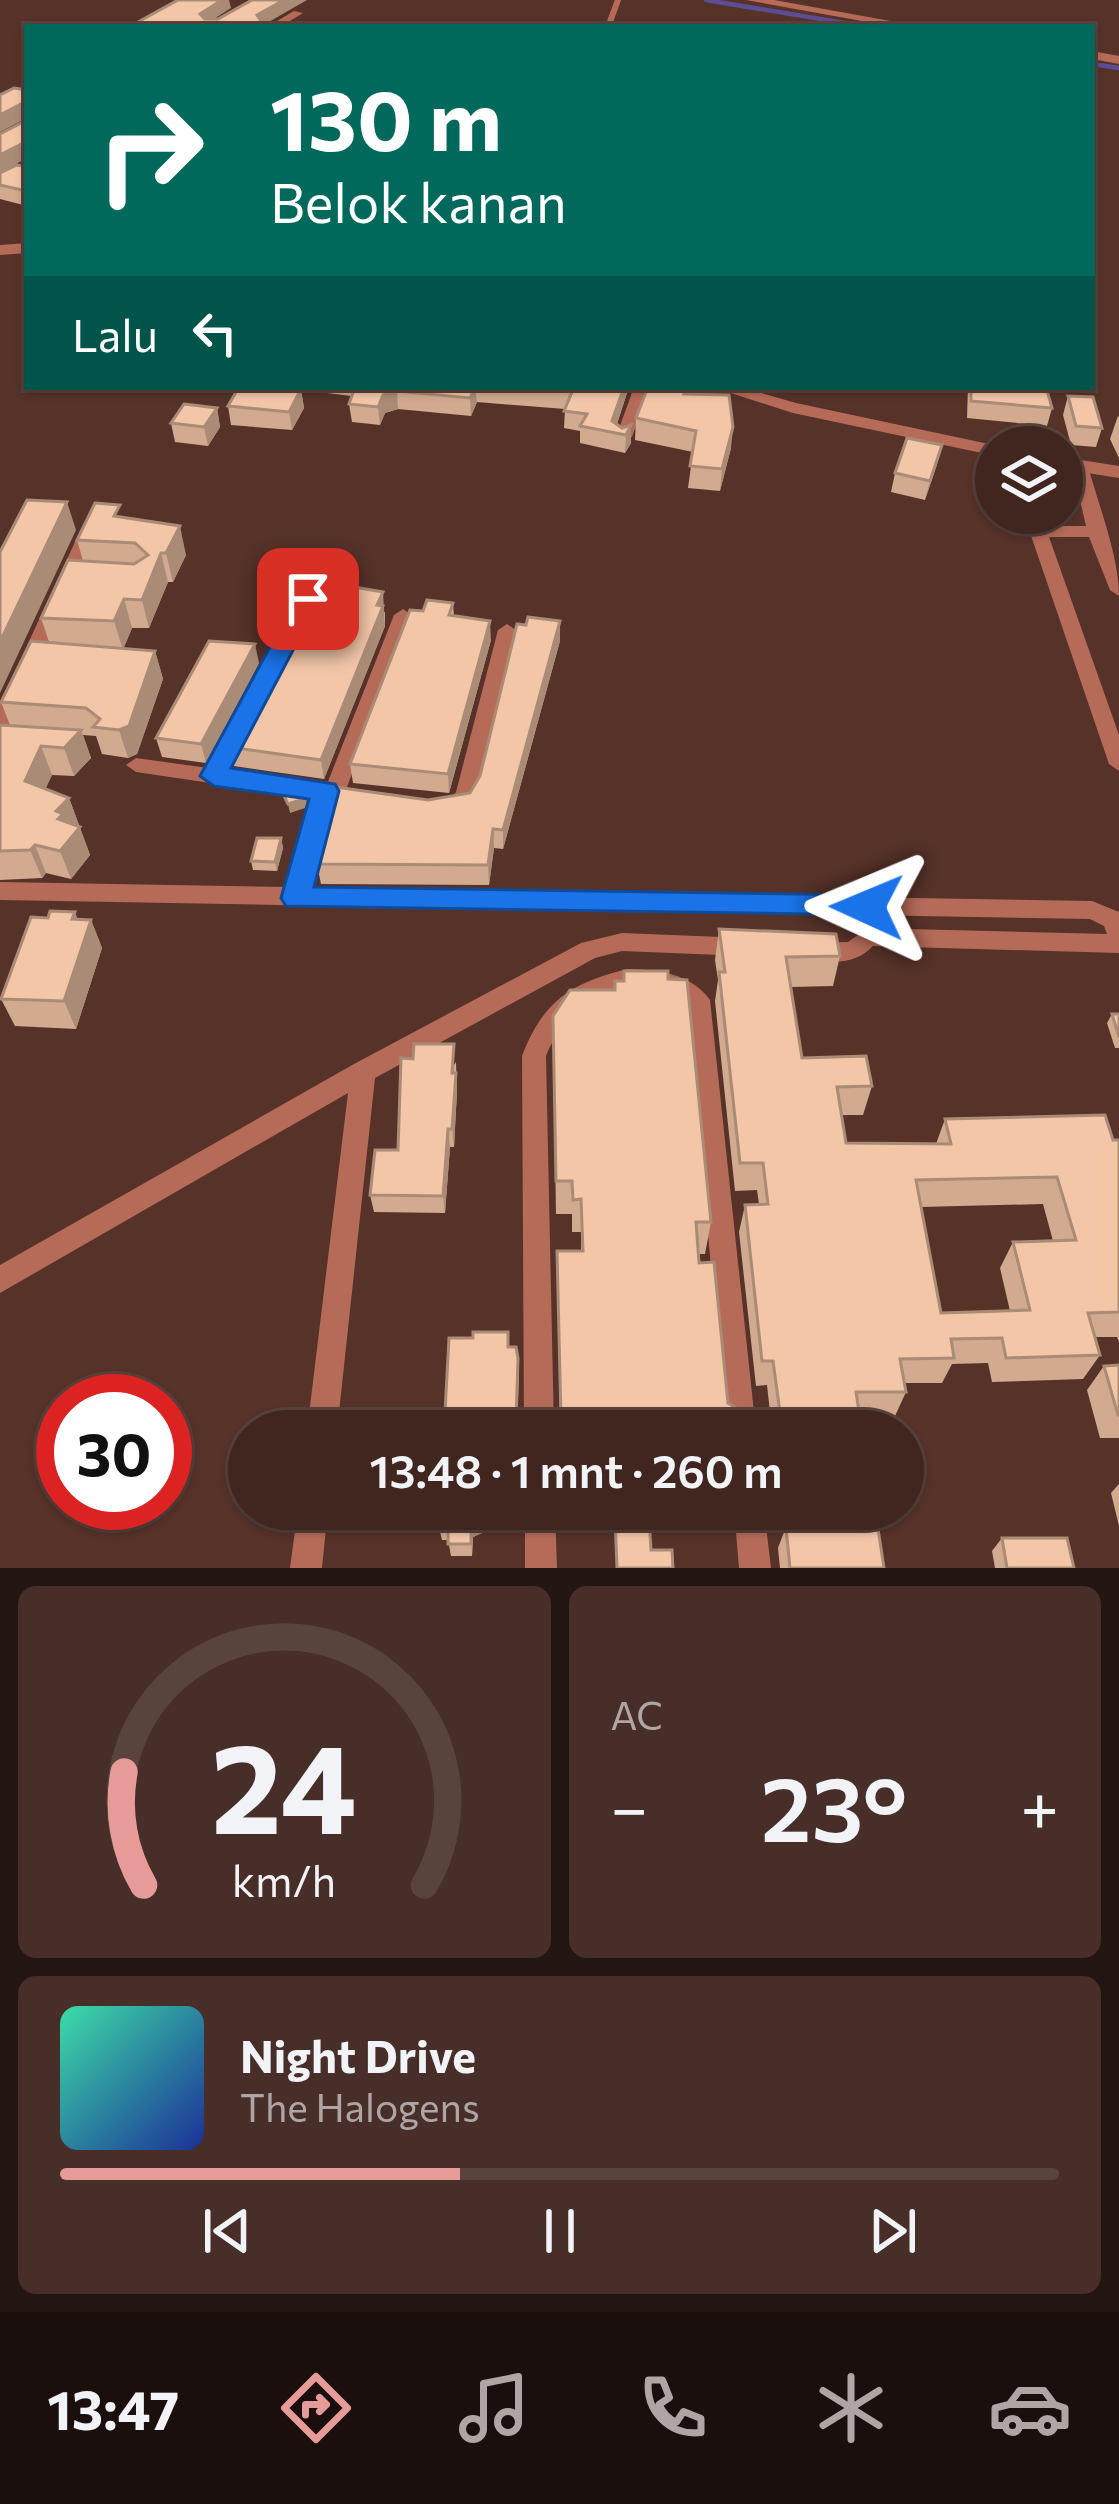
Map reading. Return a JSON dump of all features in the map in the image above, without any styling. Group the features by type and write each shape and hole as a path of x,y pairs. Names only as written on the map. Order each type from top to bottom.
{"street":[{"path":"752,0 900,24"},
{"path":"278,24 298,13"},
{"path":"623,437 641,390"},
{"path":"731,390 793,408 975,446"},
{"path":"1083,466 1119,472"},
{"path":"1083,497 1119,590"},
{"path":"1096,532 1037,526 1119,764"},
{"path":"0,726 41,657 76,578 90,529"},
{"path":"214,776 308,599"},
{"path":"296,898 330,792 403,615"},
{"path":"412,805 447,807 460,804 466,794 507,630"},
{"path":"0,741 24,742"},
{"path":"136,765 373,799"},
{"path":"0,891 1092,910 1117,934"},
{"path":"0,1280 363,1072 589,950 622,942 853,952 868,938 1117,934"},
{"path":"539,1410 534,1056 539,1034 558,1010 577,998 601,985 638,979 667,980 698,1000 739,1410"},
{"path":"324,1410 363,1072"},
{"path":"306,1568 311,1530"},
{"path":"540,1530 541,1568"},
{"path":"751,1530 755,1568"}],"building":[{"path":"178,0 222,0 200,14 218,19 252,0 284,0 257,15 263,24 138,22"},
{"path":"14,88 24,90 24,106 0,115 0,95"},
{"path":"24,122 24,143 0,155 0,134"},
{"path":"24,166 24,191 0,185 0,173"},
{"path":"237,390 300,390 289,412 228,406"},
{"path":"354,390 474,390 470,398 397,391 383,395 378,407 349,404"},
{"path":"548,390 623,390 612,421 622,428 631,425 626,435 580,426 587,414 564,411 572,392"},
{"path":"647,390 729,395 733,427 722,469 690,466 696,431 636,418"},
{"path":"971,390 1047,390 1052,408 971,401"},
{"path":"1068,396 1093,397 1102,428 1076,426"},
{"path":"184,404 217,408 204,427 171,423"},
{"path":"907,438 942,445 930,481 895,473"},
{"path":"27,500 67,502 0,642 0,552"},
{"path":"95,503 120,505 114,516 180,526 166,553 161,553 142,600 124,599 114,621 41,618 68,560 134,564 148,555 135,543 77,540"},
{"path":"318,581 383,592 377,605 383,606 321,760 229,747 283,647 287,648"},
{"path":"427,600 453,603 449,615 490,621 448,774 350,764 410,610 423,611"},
{"path":"528,617 560,621 503,830 493,829 488,865 317,864 335,787 428,800 470,793 480,776 517,624 526,625"},
{"path":"31,641 155,651 129,726 119,730 93,727 100,719 86,708 1,702"},
{"path":"209,641 255,644 201,744 156,738"},
{"path":"0,725 81,730 64,748 41,746 25,781 69,798 56,811 63,814 58,819 80,827 60,851 35,845 30,850 0,851"},
{"path":"280,788 305,792 304,799 288,804"},
{"path":"257,838 281,838 275,862 251,861"},
{"path":"50,911 75,912 72,919 91,920 64,1001 1,999 31,917 48,918"},
{"path":"719,929 836,934 840,956 786,957 802,1058 866,1056 872,1086 837,1087 846,1143 951,1144 945,1119 1105,1115 1113,1140 1119,1140 1119,1312 1088,1313 1100,1355 1006,1358 1002,1338 951,1339 954,1358 900,1359 906,1392 856,1392 859,1410 780,1410 773,1361 762,1361 745,1205 768,1204 763,1163 740,1163 719,972 725,972","holes":["1057,1177 1076,1240 1013,1242 1030,1310 941,1313 916,1180"]},
{"path":"624,971 668,971 668,979 687,980 711,1222 696,1222 699,1263 714,1262 728,1403 736,1410 561,1410 557,1251 583,1251 581,1199 573,1200 572,1181 556,1181 553,1016 570,990 615,990 615,981 624,981"},
{"path":"414,1044 454,1044 452,1129 448,1129 443,1196 370,1195 375,1150 398,1150 401,1058 413,1059"},
{"path":"473,1332 508,1332 508,1347 516,1347 518,1358 516,1410 445,1410 449,1338 473,1338"},
{"path":"1119,1365 1119,1415 1118,1415 1104,1366"},
{"path":"448,1530 471,1530 471,1544 448,1544"},
{"path":"615,1530 650,1530 651,1550 672,1550 673,1568 617,1568"},
{"path":"786,1530 878,1530 884,1568 790,1568"},
{"path":"1002,1538 1067,1538 1074,1568 1007,1568"}],"waterway":[{"path":"706,0 851,24"},
{"path":"1095,64 1119,68"}],"route":[{"path":"308,599 214,776 325,791 296,898 867,907"}]}
